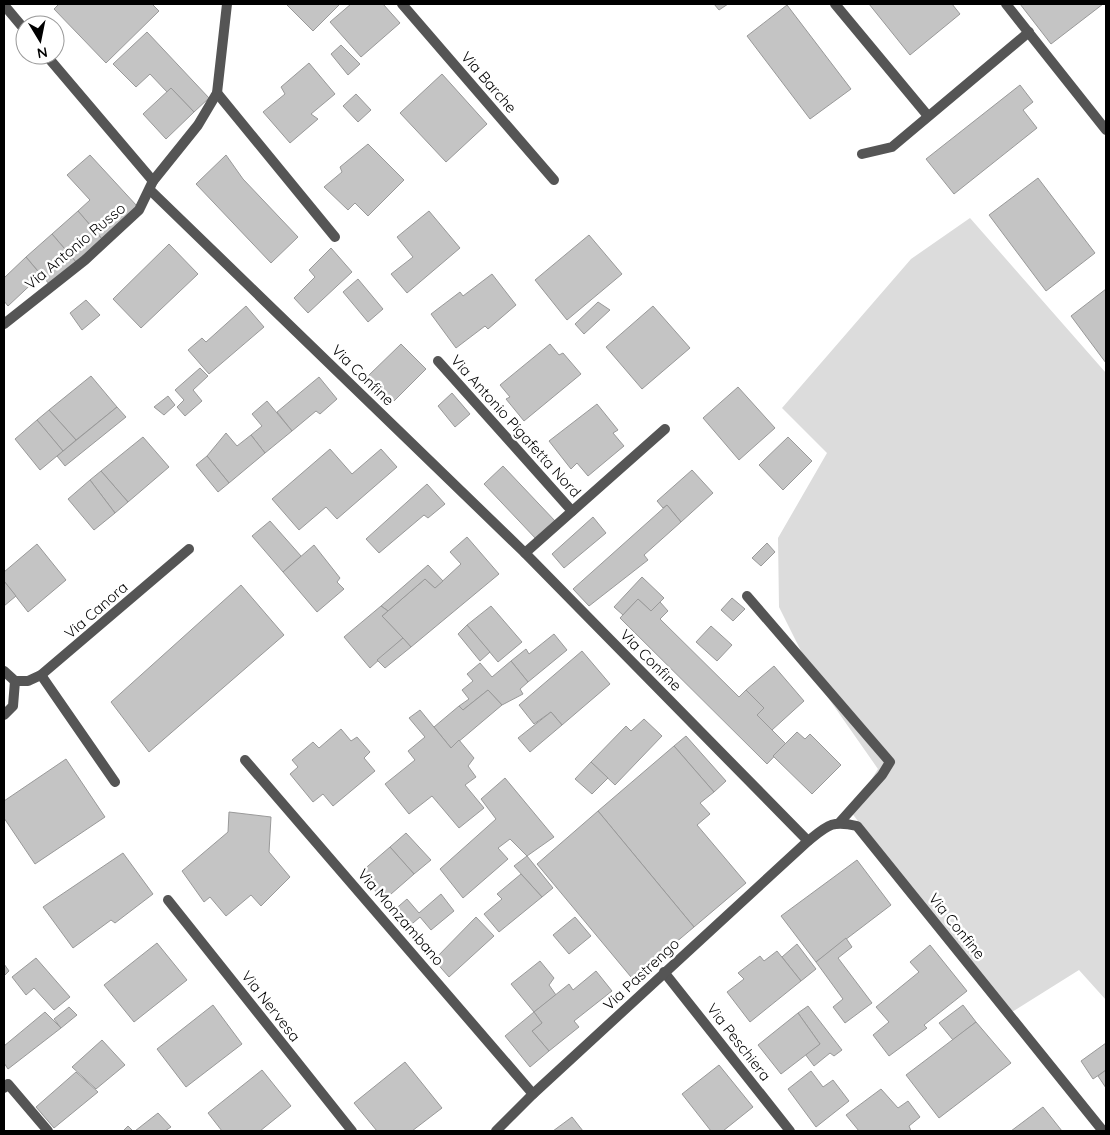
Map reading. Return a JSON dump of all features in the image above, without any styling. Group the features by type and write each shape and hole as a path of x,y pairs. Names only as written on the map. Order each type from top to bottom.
{"street":[{"path":"151,185 198,125 217,93 227,4"},
{"name":"Via Barche","path":"402,4 554,180"},
{"path":"835,4 928,116"},
{"path":"1006,4 1106,130"},
{"path":"4,5 15,18"},
{"path":"862,154 892,147 1028,32"},
{"name":"Via Confine","path":"54,65 151,185 525,553 808,841"},
{"path":"217,93 335,237"},
{"name":"Via Antonio Russo","path":"4,324 85,260 127,223 139,210 151,185"},
{"name":"Via Antonio Pigafetta Nord","path":"438,361 572,511"},
{"name":"Via Antonio Pigafetta Nord","path":"525,553 665,429"},
{"name":"Via Canora","path":"15,681 28,681 40,675 189,549"},
{"path":"747,596 890,762 882,775 840,822 824,828 808,841"},
{"path":"4,671 15,681 13,706 4,715"},
{"path":"40,675 115,782"},
{"name":"Via Monzambano","path":"245,760 533,1094"},
{"name":"Via Confine","path":"840,822 857,826 1103,1131"},
{"name":"Via Pastrengo","path":"496,1131 664,972 808,841"},
{"name":"Via Nervesa","path":"168,900 352,1131"},
{"name":"Via Peschiera","path":"664,972 790,1131"},
{"path":"5,1083 48,1131"}],"shaded area":[{"path":"970,218 1106,373 1106,1000 1079,970 1007,1015 851,812 878,769 815,679 779,607 778,538 827,453 782,408 911,259"}],"building":[{"path":"59,4 152,4 159,11 106,63 65,20 65,15 60,15 54,9"},
{"path":"286,4 340,4 313,31"},
{"path":"351,4 383,4 400,23 361,57 330,22"},
{"path":"714,4 728,4 719,10"},
{"path":"869,4 952,4 960,14 910,55"},
{"path":"1020,4 1103,4 1051,44"},
{"path":"787,5 851,89 810,119 747,36"},
{"path":"147,32 209,98 194,112 171,88 167,92 150,74 136,87 113,64"},
{"path":"341,45 360,64 348,75 331,54"},
{"path":"309,63 335,94 311,114 318,119 290,143 263,112 285,94 281,87"},
{"path":"442,74 487,124 446,162 400,113"},
{"path":"1020,85 1033,102 1023,110 1037,128 954,194 926,159"},
{"path":"171,88 194,112 166,139 143,114"},
{"path":"356,94 371,110 358,122 343,106"},
{"path":"368,144 404,180 368,216 355,203 348,210 324,187 342,172 340,167"},
{"path":"90,155 137,206 102,239 78,211 90,200 67,175"},
{"path":"226,155 243,179 298,237 271,263 196,184"},
{"path":"1038,178 1095,253 1046,291 989,215"},
{"path":"78,211 102,239 76,262 52,234"},
{"path":"429,211 460,248 407,293 391,274 413,257 397,237"},
{"path":"52,234 76,262 50,285 26,257"},
{"path":"589,235 622,274 567,320 535,280"},
{"path":"169,244 198,274 141,328 113,299"},
{"path":"331,248 352,272 308,313 294,298 315,277 309,270"},
{"path":"26,257 41,275 8,306 4,301 4,278"},
{"path":"492,274 516,305 488,329 485,326 456,348 431,314 460,292 463,296"},
{"path":"358,279 383,309 368,322 343,292"},
{"path":"1106,289 1106,363 1071,316"},
{"path":"86,300 100,315 82,330 70,313"},
{"path":"598,302 610,310 584,334 575,324"},
{"path":"246,306 264,327 209,374 188,350 202,338 206,342"},
{"path":"653,306 690,348 642,389 606,347"},
{"path":"401,344 426,369 394,401 368,376"},
{"path":"550,344 559,355 563,353 581,374 524,421 506,399 510,397 500,385"},
{"path":"200,368 208,376 193,390 202,401 185,416 177,407 184,400 175,390"},
{"path":"91,376 117,407 76,440 49,410"},
{"path":"319,377 337,399 320,414 316,411 292,431 277,412"},
{"path":"738,387 775,428 739,460 703,418"},
{"path":"452,393 470,414 455,427 438,406"},
{"path":"168,396 175,405 164,415 154,407"},
{"path":"267,401 292,431 265,453 251,435 262,426 252,414"},
{"path":"597,404 618,430 613,433 624,446 588,476 577,463 571,469 549,441"},
{"path":"117,407 126,417 65,466 57,456"},
{"path":"49,410 76,440 63,451 37,420"},
{"path":"37,420 63,451 40,470 15,439"},
{"path":"226,433 237,446 251,435 265,453 229,483 207,456"},
{"path":"143,437 169,467 128,502 101,471"},
{"path":"788,437 812,461 783,490 759,465"},
{"path":"330,449 352,474 381,449 397,467 337,519 326,507 299,530 272,499"},
{"path":"207,456 229,483 218,492 196,465"},
{"path":"503,466 556,522 537,540 484,484"},
{"path":"692,470 713,493 681,522 667,505 663,508 657,501"},
{"path":"101,471 128,502 115,513 90,480"},
{"path":"90,480 115,513 94,530 68,499"},
{"path":"427,484 445,504 428,518 424,515 379,553 366,539"},
{"path":"667,505 681,522 644,555 648,560 589,606 573,589"},
{"path":"593,517 606,533 564,568 552,554"},
{"path":"270,521 301,556 283,572 252,536"},
{"path":"467,537 499,574 411,647 382,616 425,579 435,588 461,564 450,552"},
{"path":"767,543 775,552 761,566 752,558"},
{"path":"37,544 66,580 28,612 4,581 4,572"},
{"path":"314,545 340,578 337,582 344,589 317,612 283,572"},
{"path":"428,565 443,581 435,588 425,579 388,611 381,606"},
{"path":"642,577 664,598 651,611 638,599 623,615 614,607"},
{"path":"4,581 16,596 4,606"},
{"path":"241,585 284,635 149,752 111,702"},
{"path":"732,598 745,609 733,621 721,610"},
{"path":"638,599 651,611 660,602 668,611 660,619 739,697 746,690 764,708 757,715 786,744 767,764 620,618"},
{"path":"381,606 388,611 382,616 403,638 370,668 344,637"},
{"path":"491,606 522,642 498,662 467,625"},
{"path":"467,625 490,652 480,661 458,634"},
{"path":"711,626 732,645 717,661 696,642"},
{"path":"554,634 567,650 528,682 511,661 526,649 529,654"},
{"path":"403,638 411,647 385,668 377,660"},
{"path":"582,651 610,684 562,725 551,712 534,724 519,705"},
{"path":"511,661 528,682 520,689 523,694 502,705 488,690 463,710 459,706 469,699 462,690 473,681 467,674 480,663 492,677"},
{"path":"774,666 804,701 772,730 757,715 764,708 746,690"},
{"path":"488,690 502,705 451,748 434,727 459,706 463,710"},
{"path":"420,710 451,748 459,740 474,758 468,766 476,777 465,785 484,808 459,828 432,796 409,814 385,784 415,760 408,751 425,737 409,718"},
{"path":"551,712 562,725 530,752 518,738"},
{"path":"644,719 662,736 615,785 591,762 626,726 631,731"},
{"path":"341,729 351,741 357,737 370,752 364,758 375,771 333,806 323,794 313,802 290,774 298,767 292,760 313,742 319,748"},
{"path":"797,732 805,739 810,734 841,765 812,794 773,756"},
{"path":"686,736 726,781 714,792 674,746"},
{"path":"674,746 714,792 700,803 710,814 697,825 746,883 694,927 598,811"},
{"path":"66,759 105,817 35,864 4,818 4,801"},
{"path":"591,762 608,778 592,794 575,779"},
{"path":"505,778 554,837 527,856 510,839 498,848 508,859 463,898 440,869 496,819 481,799"},
{"path":"598,811 694,927 636,976 631,977 537,864"},
{"path":"229,812 271,817 269,852 290,877 261,906 251,895 226,916 210,897 204,902 182,871 228,832"},
{"path":"406,833 431,860 414,874 390,847"},
{"path":"390,847 414,874 383,901 361,872"},
{"path":"123,853 153,894 115,923 111,920 73,948 43,907"},
{"path":"527,856 553,888 542,897 514,866"},
{"path":"857,860 891,905 816,962 781,916"},
{"path":"521,874 542,897 499,932 484,914 502,899 497,894"},
{"path":"441,894 454,911 431,930 420,917 406,929 392,912 407,899 419,913"},
{"path":"476,917 494,936 449,977 434,960"},
{"path":"575,917 591,936 569,954 553,935"},
{"path":"846,938 852,947 838,958 872,1003 845,1023 833,1007 843,999 816,962"},
{"path":"157,943 187,980 134,1022 104,985"},
{"path":"797,944 816,969 801,981 782,957"},
{"path":"930,945 967,991 924,1025 927,1028 889,1056 873,1035 889,1022 876,1007 919,972 910,962"},
{"path":"777,951 801,981 750,1022 727,992 744,979 738,973 760,956 764,961"},
{"path":"36,958 70,997 54,1010 34,988 26,995 12,977"},
{"path":"540,961 554,978 549,985 556,995 534,1012 511,984"},
{"path":"4,964 9,971 4,976"},
{"path":"596,971 612,991 574,1021 579,1027 549,1051 532,1031 542,1023 534,1012 569,984 573,990"},
{"path":"213,1005 242,1044 186,1087 157,1049"},
{"path":"963,1005 976,1022 953,1040 939,1023"},
{"path":"808,1006 842,1050 834,1056 830,1053 814,1066 805,1054 820,1044 798,1013"},
{"path":"69,1007 77,1015 61,1028 54,1019"},
{"path":"45,1012 61,1028 8,1069 4,1063 4,1046"},
{"path":"534,1012 542,1023 532,1031 549,1051 530,1067 505,1036"},
{"path":"798,1013 820,1044 781,1074 758,1045"},
{"path":"976,1022 1011,1063 939,1118 906,1075"},
{"path":"102,1040 125,1065 96,1089 72,1067"},
{"path":"1106,1043 1106,1070 1093,1079 1081,1061"},
{"path":"405,1062 442,1108 412,1131 377,1131 354,1103"},
{"path":"719,1065 753,1107 723,1131 711,1131 682,1094"},
{"path":"262,1070 291,1106 260,1131 222,1131 208,1113"},
{"path":"1106,1070 1106,1088 1098,1076"},
{"path":"811,1071 823,1087 833,1080 849,1101 816,1127 788,1089"},
{"path":"76,1072 98,1092 54,1128 36,1107"},
{"path":"881,1089 898,1108 908,1101 920,1117 909,1126 911,1131 859,1131 846,1115"},
{"path":"1043,1107 1062,1131 1011,1131"},
{"path":"158,1113 171,1127 165,1131 135,1131"},
{"path":"572,1117 583,1131 553,1131"},
{"path":"128,1126 133,1131 123,1131"}]}
